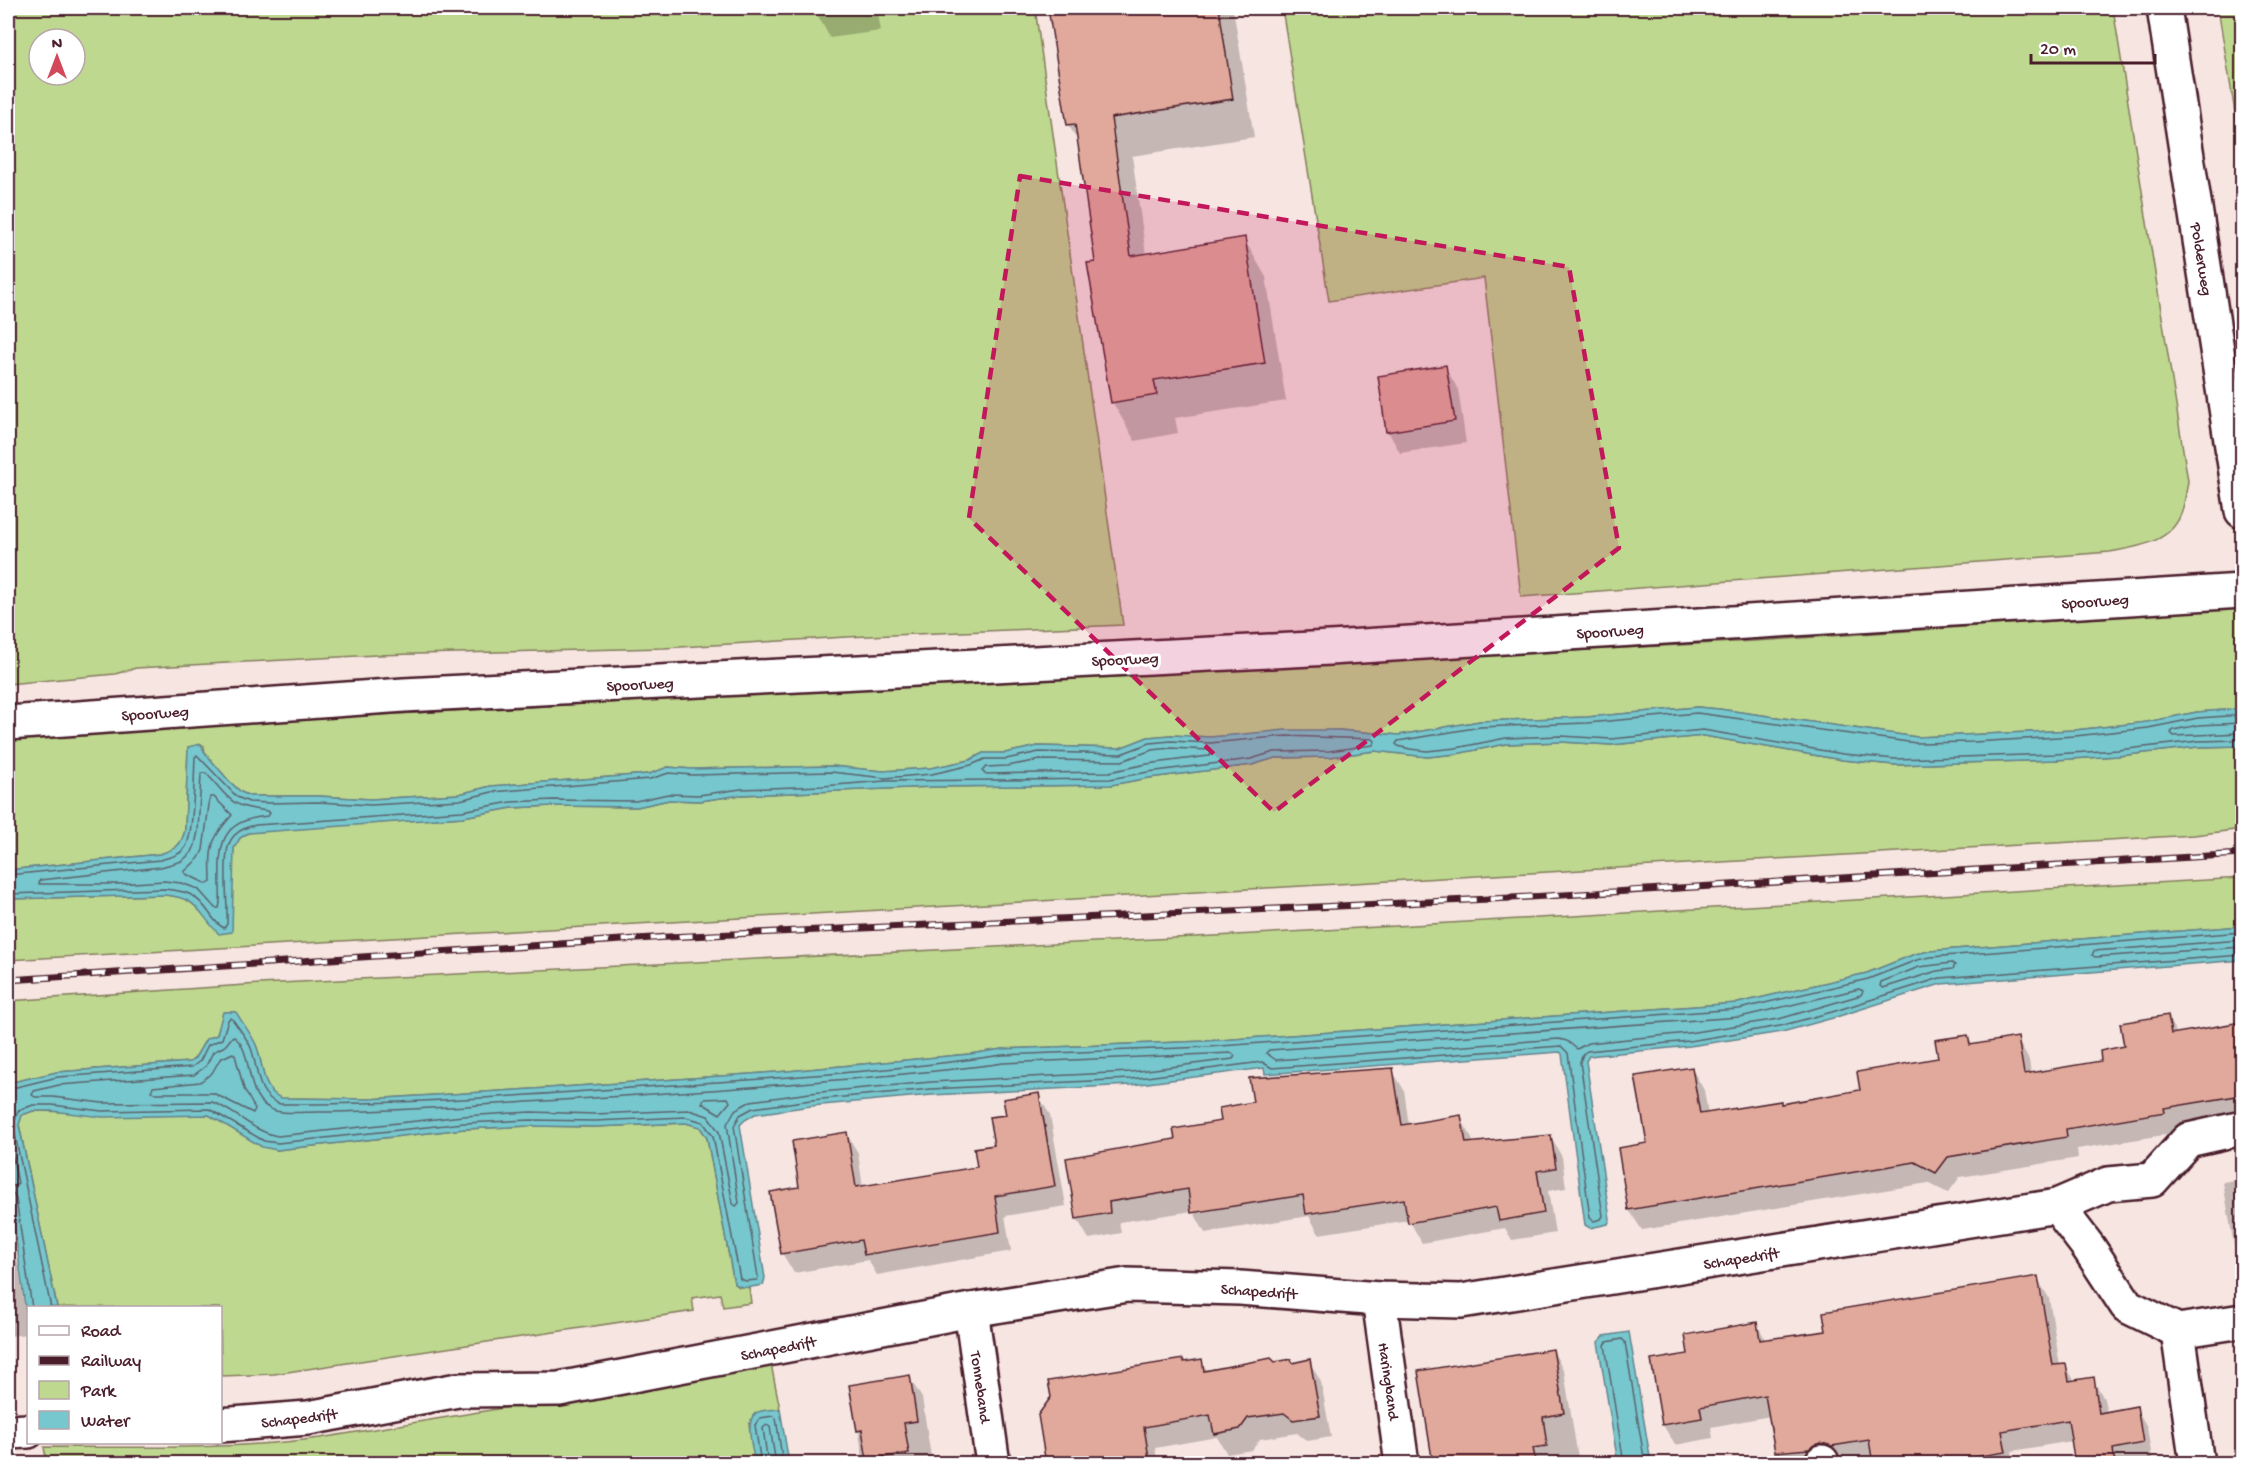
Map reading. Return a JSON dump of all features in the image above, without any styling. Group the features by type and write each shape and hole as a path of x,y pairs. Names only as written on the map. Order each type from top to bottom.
{"street":[{"name":"Polderweg","path":"2164,8 2242,511"},
{"name":"Spoorweg","path":"8,723 404,695 1330,648 2242,591"},
{"name":"Schapedrift","path":"222,1425 308,1418 458,1390 559,1389 971,1310 1127,1285 1240,1288 1379,1299 1461,1301 2057,1206 2108,1184 2152,1180 2188,1140 2242,1128"},
{"path":"2057,1206 2089,1248 2127,1306 2178,1331 2242,1321"},
{"name":"Haringband","path":"1379,1299 1402,1464"},
{"name":"Tonneband","path":"971,1310 993,1464"},
{"path":"2178,1331 2197,1464"},
{"path":"8,1431 27,1431"}],"highlighted area":[{"path":"1020,176 1569,267 1619,548 1274,812 969,518"}],"green space":[{"path":"8,8 1035,8 1123,625 846,637 664,648 376,655 136,668 115,674 8,684"},
{"path":"1282,8 2113,8 2188,481 2184,506 2176,524 2152,542 2110,552 1521,597 1484,278 1329,301"},
{"path":"2218,8 2242,8 2242,156"},
{"path":"2242,608 2242,709 2197,712 2147,722 2075,730 1917,737 1697,707 1587,717 1480,721 1399,735 1339,730 1210,737 1171,735 1148,737 1120,748 1038,746 1005,753 983,753 970,760 931,768 883,771 832,766 692,769 668,767 649,774 491,786 459,794 371,799 250,796 241,792 229,781 205,753 204,746 201,744 188,747 185,830 182,840 173,849 160,854 8,870 8,735 1772,640"},
{"path":"1704,736 1842,760 1895,765 2055,760 2198,747 2242,746 2242,829 2194,835 8,960 8,899 164,895 184,899 200,911 233,859 234,848 240,838 257,831 463,817 512,808 637,807 669,800 700,801 741,795 933,787 1111,785 1252,765 1275,758 1330,757 1375,751 1428,757 1506,744 1561,742 1611,745"},
{"path":"2242,878 2242,926 1930,951 1915,954 1867,973 1738,1003 1206,1041 1002,1049 777,1072 369,1099 280,1098 269,1088 256,1045 236,1012 224,1012 217,1035 206,1039 195,1058 190,1062 57,1072 8,1083 8,1001 260,984 1255,934"},
{"path":"33,1111 209,1115 277,1150 464,1129 686,1123 700,1127 707,1138 734,1283 739,1287 749,1287 751,1303 723,1307 720,1294 692,1298 694,1311 274,1374 222,1376 222,1306 57,1306 19,1124 22,1115"},
{"path":"771,1364 780,1409 756,1413 749,1425 755,1463 47,1464 44,1447 217,1446 286,1442"}],"water":[{"path":"1697,707 1917,737 2075,730 2147,722 2197,712 2242,709 2242,746 2198,747 2055,760 1895,765 1842,760 1704,736 1611,745 1561,742 1506,744 1427,757 1375,751 1330,757 1275,758 1252,765 1111,785 933,787 741,795 700,801 669,800 637,807 512,808 463,817 248,833 240,838 234,848 232,932 219,934 197,907 185,899 164,895 8,899 8,870 160,854 177,846 185,830 188,747 201,744 205,753 229,781 241,792 250,796 371,799 459,794 491,786 649,774 668,767 692,769 832,766 883,771 930,768 970,760 983,753 1005,753 1038,746 1120,748 1148,737 1171,735 1210,737 1286,730 1339,730 1399,735 1480,721 1587,717"},
{"path":"2242,926 2242,960 1941,984 1782,1032 1690,1046 1589,1056 1586,1061 1610,1219 1608,1224 1590,1228 1585,1225 1560,1052 1265,1074 1264,1068 1132,1085 932,1095 811,1106 755,1114 740,1125 765,1278 763,1285 748,1287 741,1287 734,1283 707,1138 700,1127 686,1123 464,1129 277,1150 262,1147 209,1115 102,1117 33,1111 22,1115 19,1125 57,1306 27,1306 27,1322 8,1179 8,1083 57,1072 190,1062 195,1058 206,1039 217,1035 223,1012 236,1012 252,1036 259,1052 266,1082 274,1094 281,1098 369,1099 777,1072 1002,1049 1206,1041 1738,1003 1867,973 1915,954"},
{"path":"1629,1332 1651,1463 1618,1463 1598,1342 1604,1336"},
{"path":"780,1409 789,1463 755,1463 750,1436 752,1417 761,1411"}],"building":[{"path":"1048,8 1219,8 1233,99 1111,118 1131,256 1245,237 1265,363 1154,380 1157,395 1111,403 1087,263 1095,262 1075,124 1067,125"},
{"path":"1446,365 1455,421 1386,432 1378,376"},
{"path":"2168,1015 2171,1034 2242,1022 2242,1095 2164,1108 2165,1112 2066,1129 2067,1137 1948,1157 1936,1173 1915,1162 1628,1210 1618,1148 1647,1143 1635,1076 1692,1067 1700,1114 1781,1101 1781,1104 1860,1090 1857,1072 1938,1058 1935,1040 1968,1035 1970,1045 2018,1037 2024,1074 2101,1061 2100,1051 2124,1046 2120,1023"},
{"path":"1393,1068 1402,1125 1461,1115 1466,1143 1551,1135 1556,1168 1537,1171 1544,1213 1499,1221 1496,1207 1408,1223 1404,1199 1306,1214 1303,1195 1191,1213 1188,1189 1109,1202 1110,1213 1076,1219 1066,1158 1175,1139 1173,1129 1221,1121 1219,1108 1253,1102 1249,1078"},
{"path":"1039,1093 1055,1186 995,1196 1000,1232 864,1255 861,1240 781,1254 770,1192 799,1187 792,1141 847,1132 856,1187 977,1167 974,1148 994,1145 989,1117 1006,1115 1003,1099"},
{"path":"2038,1276 2053,1365 2066,1364 2069,1381 2094,1377 2099,1413 2137,1406 2143,1443 2113,1449 2115,1464 2075,1464 2068,1420 2002,1431 2006,1452 1928,1464 1873,1464 1869,1440 1832,1446 1821,1443 1809,1449 1775,1452 1765,1395 1700,1407 1702,1418 1662,1425 1651,1360 1688,1354 1685,1335 1757,1322 1760,1340 1826,1331 1823,1312"},
{"path":"1553,1349 1564,1413 1543,1417 1547,1446 1533,1448 1536,1464 1433,1464 1418,1371"},
{"path":"1271,1358 1275,1362 1291,1359 1292,1363 1310,1359 1320,1416 1293,1420 1284,1413 1248,1418 1240,1429 1214,1434 1210,1415 1144,1427 1150,1464 1046,1464 1038,1415 1051,1397 1048,1381 1183,1359 1184,1362 1202,1359 1204,1371"},
{"path":"910,1375 917,1421 904,1423 909,1453 867,1460 862,1430 857,1431 849,1385"}],"railway":[{"path":"8,980 668,937 1511,898 2242,854"}]}
